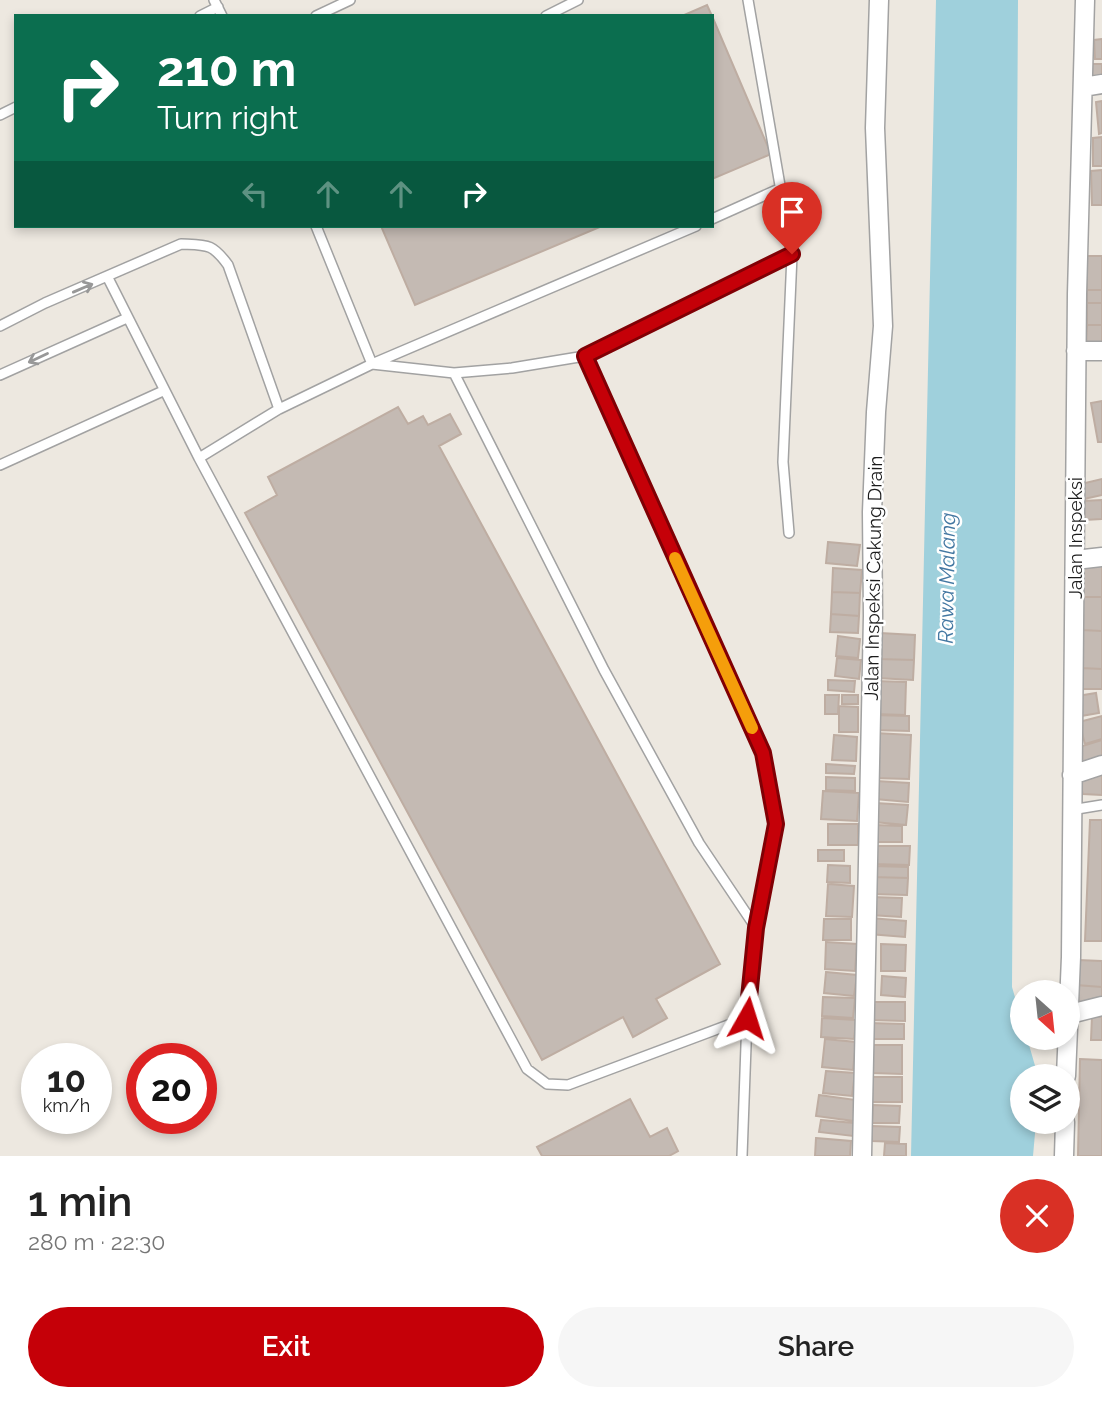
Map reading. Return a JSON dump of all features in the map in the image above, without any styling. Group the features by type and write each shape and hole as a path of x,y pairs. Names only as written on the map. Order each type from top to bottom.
{"street":[{"name":"Jalan Inspeksi Cakung Drain","path":"862,1156 873,629 872,512 883,326 875,128 879,0"},
{"name":"Jalan Inspeksi","path":"1070,980 1076,351 1085,0"},
{"path":"1083,87 1102,85"},
{"path":"1076,351 1102,351"},
{"path":"1075,560 1102,557"},
{"path":"1072,775 1102,765"},
{"path":"1080,1012 1102,1006"},
{"path":"1064,1156 1065,1134"}],"lane":[{"path":"320,14 349,0"},
{"path":"550,14 578,0"},
{"path":"748,0 792,254 783,462 789,533"},
{"path":"714,218 781,188"},
{"path":"317,228 372,364"},
{"path":"199,458 279,409 372,364 691,228"},
{"path":"0,326 45,303 108,278 181,244 216,249 228,265 279,409"},
{"path":"372,364 454,373 512,368 585,356 792,254"},
{"path":"108,278 163,391 527,1069 547,1084 568,1085 747,1018"},
{"path":"0,375 127,318"},
{"path":"585,356 763,753 776,824 756,928 747,1018 742,1156"},
{"path":"454,373 604,670 699,843 756,928"},
{"path":"0,465 163,391"},
{"path":"1071,810 1102,805"}],"water":[{"name":"Rawa Malang","path":"936,0 1018,0 1010,1050 1030,1050 1035,1064 1010,1064 1010,1134 1035,1134 1033,1156 911,1156"}],"building":[{"path":"707,5 711,14 687,14"},
{"path":"714,21 771,154 714,178"},
{"path":"1102,39 1102,59 1095,59 1094,40"},
{"path":"1091,64 1102,64 1102,79 1091,80"},
{"path":"1102,101 1102,133 1099,134 1096,102"},
{"path":"1102,137 1102,166 1093,166 1093,138"},
{"path":"1102,170 1102,205 1092,205 1091,171"},
{"path":"382,228 597,228 415,305"},
{"path":"1087,256 1102,256 1102,290 1087,290"},
{"path":"1087,290 1102,290 1102,303 1087,303"},
{"path":"1087,303 1102,303 1102,325 1087,325"},
{"path":"1087,325 1102,325 1102,344 1086,344"},
{"path":"1102,401 1102,442 1098,442 1091,403"},
{"path":"398,407 408,424 423,416 428,425 450,414 461,434 439,446 720,964 656,999 667,1018 633,1037 623,1017 542,1060 245,513 277,495 268,477"},
{"path":"1102,479 1102,495 1084,499 1081,484"},
{"path":"1102,500 1102,519 1085,520 1083,501"},
{"path":"828,542 860,545 857,566 826,563"},
{"path":"1084,560 1102,561 1102,597 1083,597"},
{"path":"833,568 862,570 860,593 832,592"},
{"path":"832,592 860,593 859,616 831,614"},
{"path":"1083,597 1102,597 1102,631 1082,630"},
{"path":"831,614 859,616 858,633 830,632"},
{"path":"1082,630 1102,631 1102,669 1081,668"},
{"path":"880,633 915,635 914,660 878,659"},
{"path":"838,636 860,639 858,658 836,656"},
{"path":"837,658 861,660 859,679 835,676"},
{"path":"878,659 914,660 913,680 877,678"},
{"path":"1081,668 1102,669 1102,689 1080,689"},
{"path":"828,680 855,681 854,692 828,690"},
{"path":"875,681 906,682 905,715 874,714"},
{"path":"1096,693 1099,713 1081,716 1077,696"},
{"path":"825,695 839,695 838,714 825,714"},
{"path":"842,695 858,695 858,704 842,704"},
{"path":"839,706 858,707 858,732 839,732"},
{"path":"873,715 909,716 909,731 873,730"},
{"path":"1102,716 1102,739 1085,744 1079,722"},
{"path":"875,733 911,735 909,779 873,778"},
{"path":"834,735 857,737 856,761 832,760"},
{"path":"1102,740 1102,762 1082,768 1076,748"},
{"path":"826,764 855,766 854,774 826,773"},
{"path":"1102,771 1102,795 1083,794 1078,777"},
{"path":"826,777 855,778 855,791 826,790"},
{"path":"876,781 909,783 908,802 875,799"},
{"path":"823,791 859,793 857,821 821,819"},
{"path":"875,803 908,805 906,825 874,822"},
{"path":"1090,820 1102,820 1102,941 1085,941"},
{"path":"828,824 858,824 858,845 828,845"},
{"path":"875,825 902,826 902,842 874,842"},
{"path":"873,846 910,846 909,865 873,864"},
{"path":"818,850 844,850 844,861 818,861"},
{"path":"828,865 850,866 850,883 827,882"},
{"path":"873,866 908,867 908,878 872,877"},
{"path":"872,877 908,878 907,895 872,894"},
{"path":"828,884 854,886 852,917 826,916"},
{"path":"872,897 902,898 901,917 870,915"},
{"path":"870,918 906,921 905,937 869,934"},
{"path":"824,919 851,919 851,940 823,940"},
{"path":"826,942 857,944 855,971 825,969"},
{"path":"881,944 906,945 905,971 881,971"},
{"path":"1078,960 1102,961 1102,987 1080,985 1080,980 1076,980"},
{"path":"826,972 857,975 854,996 824,993"},
{"path":"882,976 906,978 905,997 881,995"},
{"path":"1080,985 1102,987 1102,1005 1080,1003"},
{"path":"823,997 855,998 853,1018 822,1016"},
{"path":"870,1002 905,1002 905,1021 870,1020"},
{"path":"1092,1016 1102,1017 1102,1040 1091,1040"},
{"path":"822,1018 856,1020 854,1039 821,1037"},
{"path":"869,1023 904,1024 904,1039 869,1039"},
{"path":"825,1039 856,1042 853,1070 822,1067"},
{"path":"873,1045 902,1045 902,1074 873,1073"},
{"path":"1080,1059 1102,1060 1102,1156 1078,1156"},
{"path":"826,1071 855,1073 852,1096 823,1093"},
{"path":"872,1077 902,1077 902,1102 872,1102"},
{"path":"819,1095 856,1100 854,1121 816,1116"},
{"path":"630,1099 650,1137 667,1128 678,1151 669,1156 542,1156 537,1147"},
{"path":"873,1105 900,1106 899,1123 872,1123"},
{"path":"821,1120 854,1123 853,1136 819,1132"},
{"path":"872,1126 900,1127 899,1142 872,1141"},
{"path":"816,1138 851,1141 850,1156 815,1156"},
{"path":"885,1143 906,1144 906,1156 884,1156"}],"slow traffic":[{"path":"675,558 752,728"}],"route":[{"path":"747,1018 756,928 776,824 763,753 585,356 792,254"}]}
